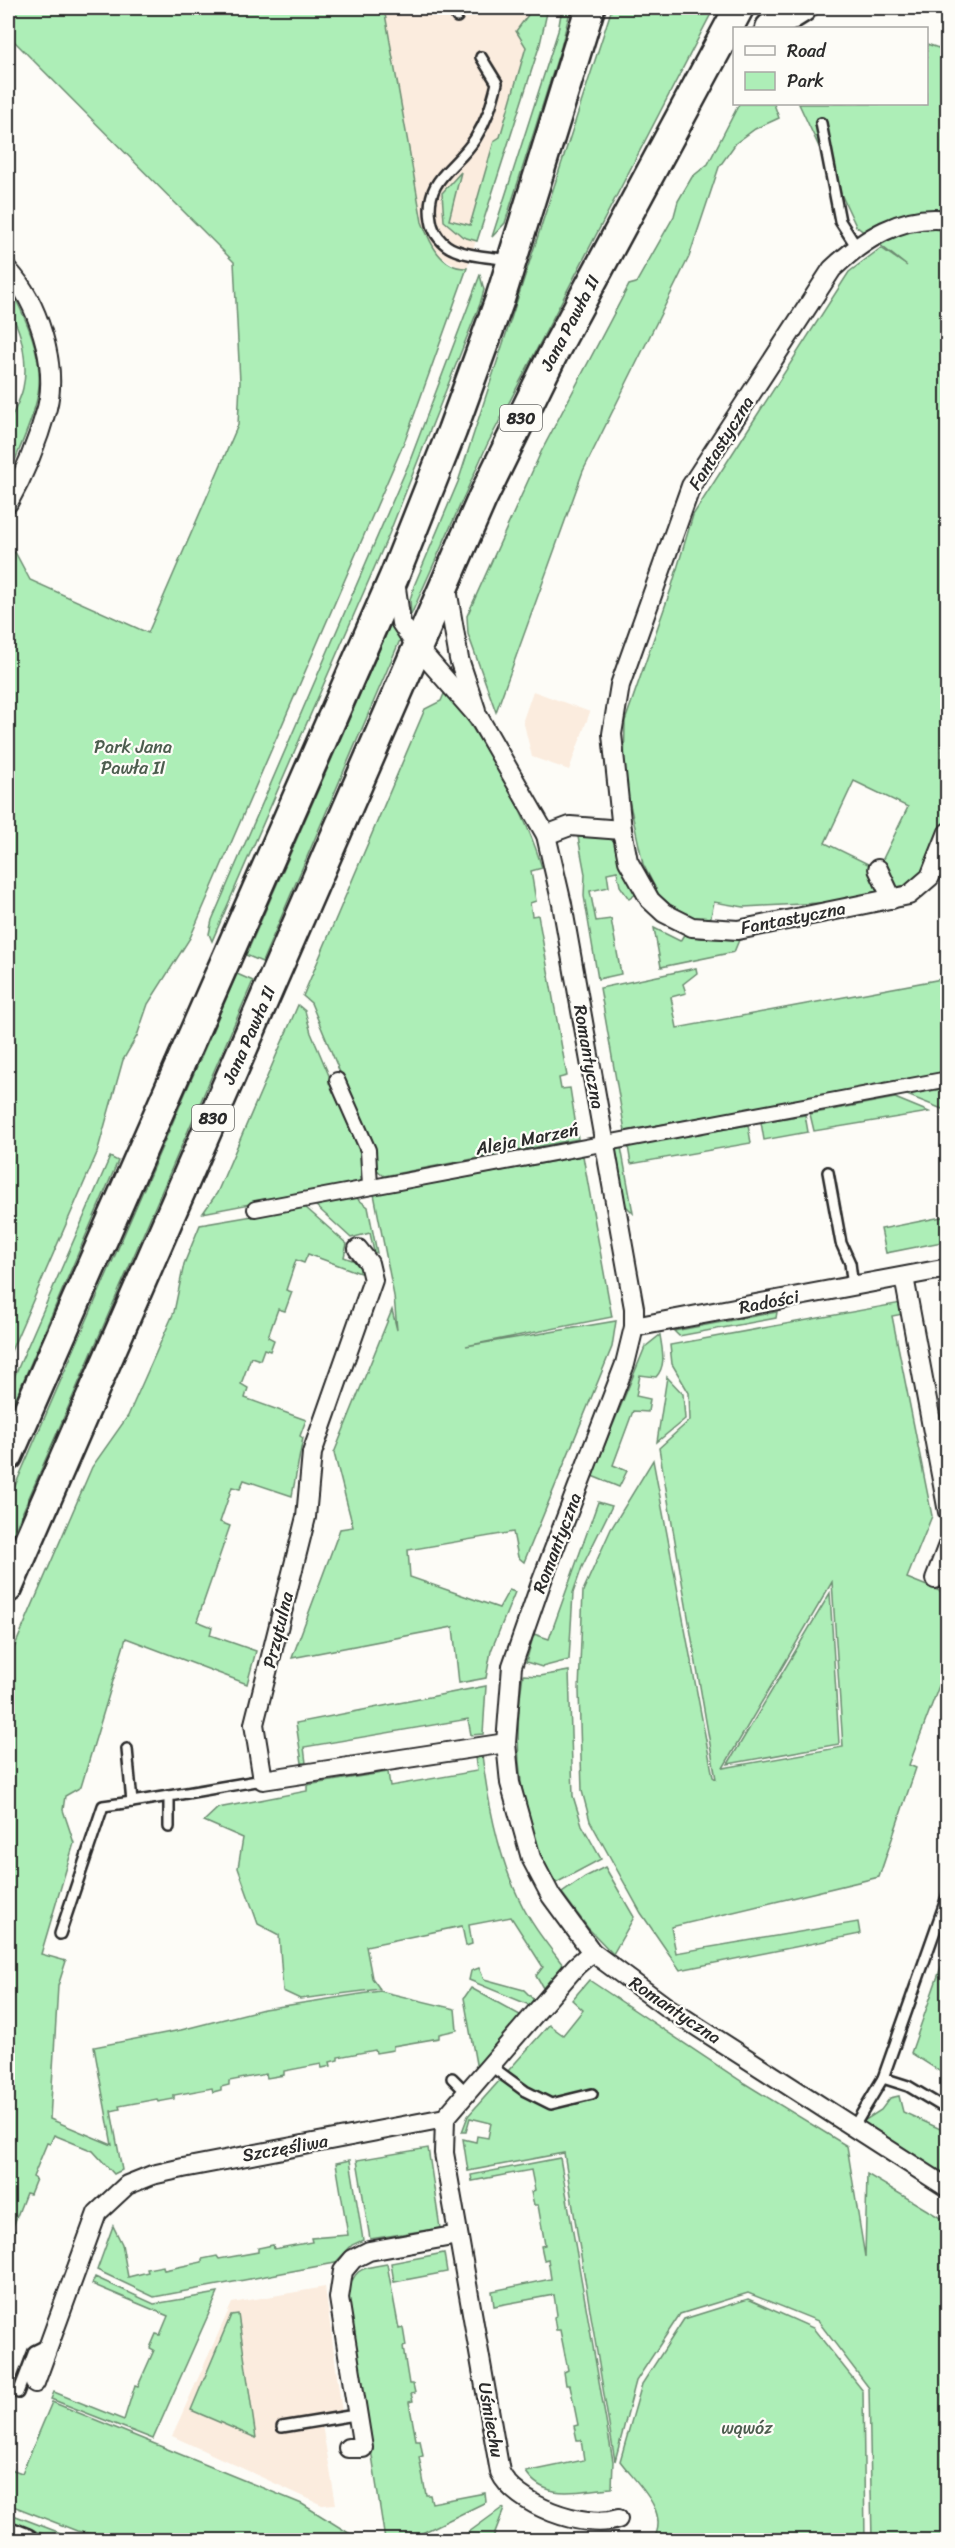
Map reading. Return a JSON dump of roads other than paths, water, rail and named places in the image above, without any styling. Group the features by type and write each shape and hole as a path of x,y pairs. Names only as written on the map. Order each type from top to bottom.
{"main road":[{"name":"Jana Pawła II","path":"8,1588 482,498 552,356 740,8"},
{"path":"772,27 802,8"},
{"path":"8,1456 394,576 452,431 512,260 588,9"},
{"path":"686,107 733,63"}],"street":[{"name":"Fantastyczna","path":"948,220 930,218 899,225 856,246 832,269 691,486 620,685 612,734 622,830 628,861 650,900 664,913 692,927 738,930 909,895 930,877 948,832"},
{"path":"8,270 28,302 41,331 49,377 47,407 23,472 8,502"},
{"path":"394,576 401,622 417,647"},
{"name":"Romantyczna","path":"446,583 459,659 478,718"},
{"name":"Romantyczna","path":"417,647 478,718 546,835 562,904 632,1299 634,1327 625,1364 541,1583 512,1666 506,1743 510,1783 531,1858 551,1896 592,1952 665,2006 773,2073 853,2128 948,2188"},
{"path":"546,835 570,826 622,830"},
{"path":"878,869 892,898"},
{"name":"Aleja Marzeń","path":"255,1209 948,1079"},
{"path":"337,1080 368,1149 370,1186"},
{"name":"Przytulna","path":"263,1780 254,1724 306,1517 314,1496 312,1454 373,1280 369,1263 358,1249"},
{"name":"Radości","path":"634,1327 948,1268"},
{"path":"904,1277 948,1512"},
{"path":"935,1579 948,1545"},
{"path":"263,1780 506,1743"},
{"path":"445,2118 576,1966 592,1952"},
{"name":"Uśmiechu","path":"445,2118 444,2153 500,2472 512,2491 560,2516 608,2523 618,2519"},
{"name":"Szczęśliwa","path":"35,2383 97,2213 121,2188 152,2175 183,2168 445,2118"},
{"path":"348,2448 363,2448 339,2298 344,2271 353,2259 369,2251 458,2235"},
{"path":"8,2533 26,2541"}],"lane":[{"path":"481,57 496,83 489,117 473,142 435,185 429,197 430,216 432,226 440,241 455,250 512,260"},
{"path":"821,123 840,221 856,246"},
{"path":"828,1172 841,1243 850,1263 853,1287"},
{"path":"127,1749 132,1802"},
{"path":"60,1934 103,1806 263,1780"},
{"path":"169,1796 169,1827"},
{"path":"853,2128 883,2078 948,1894"},
{"path":"491,2066 525,2091 551,2104 592,2094"},
{"path":"452,2078 468,2093"},
{"path":"883,2078 908,2086 948,2110"},
{"path":"18,2394 34,2351 50,2343"},
{"path":"282,2427 349,2416 357,2412"}],"park label":[{"name":"Park Jana Pawła II","path":"133,757"},
{"name":"wąwóz","path":"747,2428"}]}
